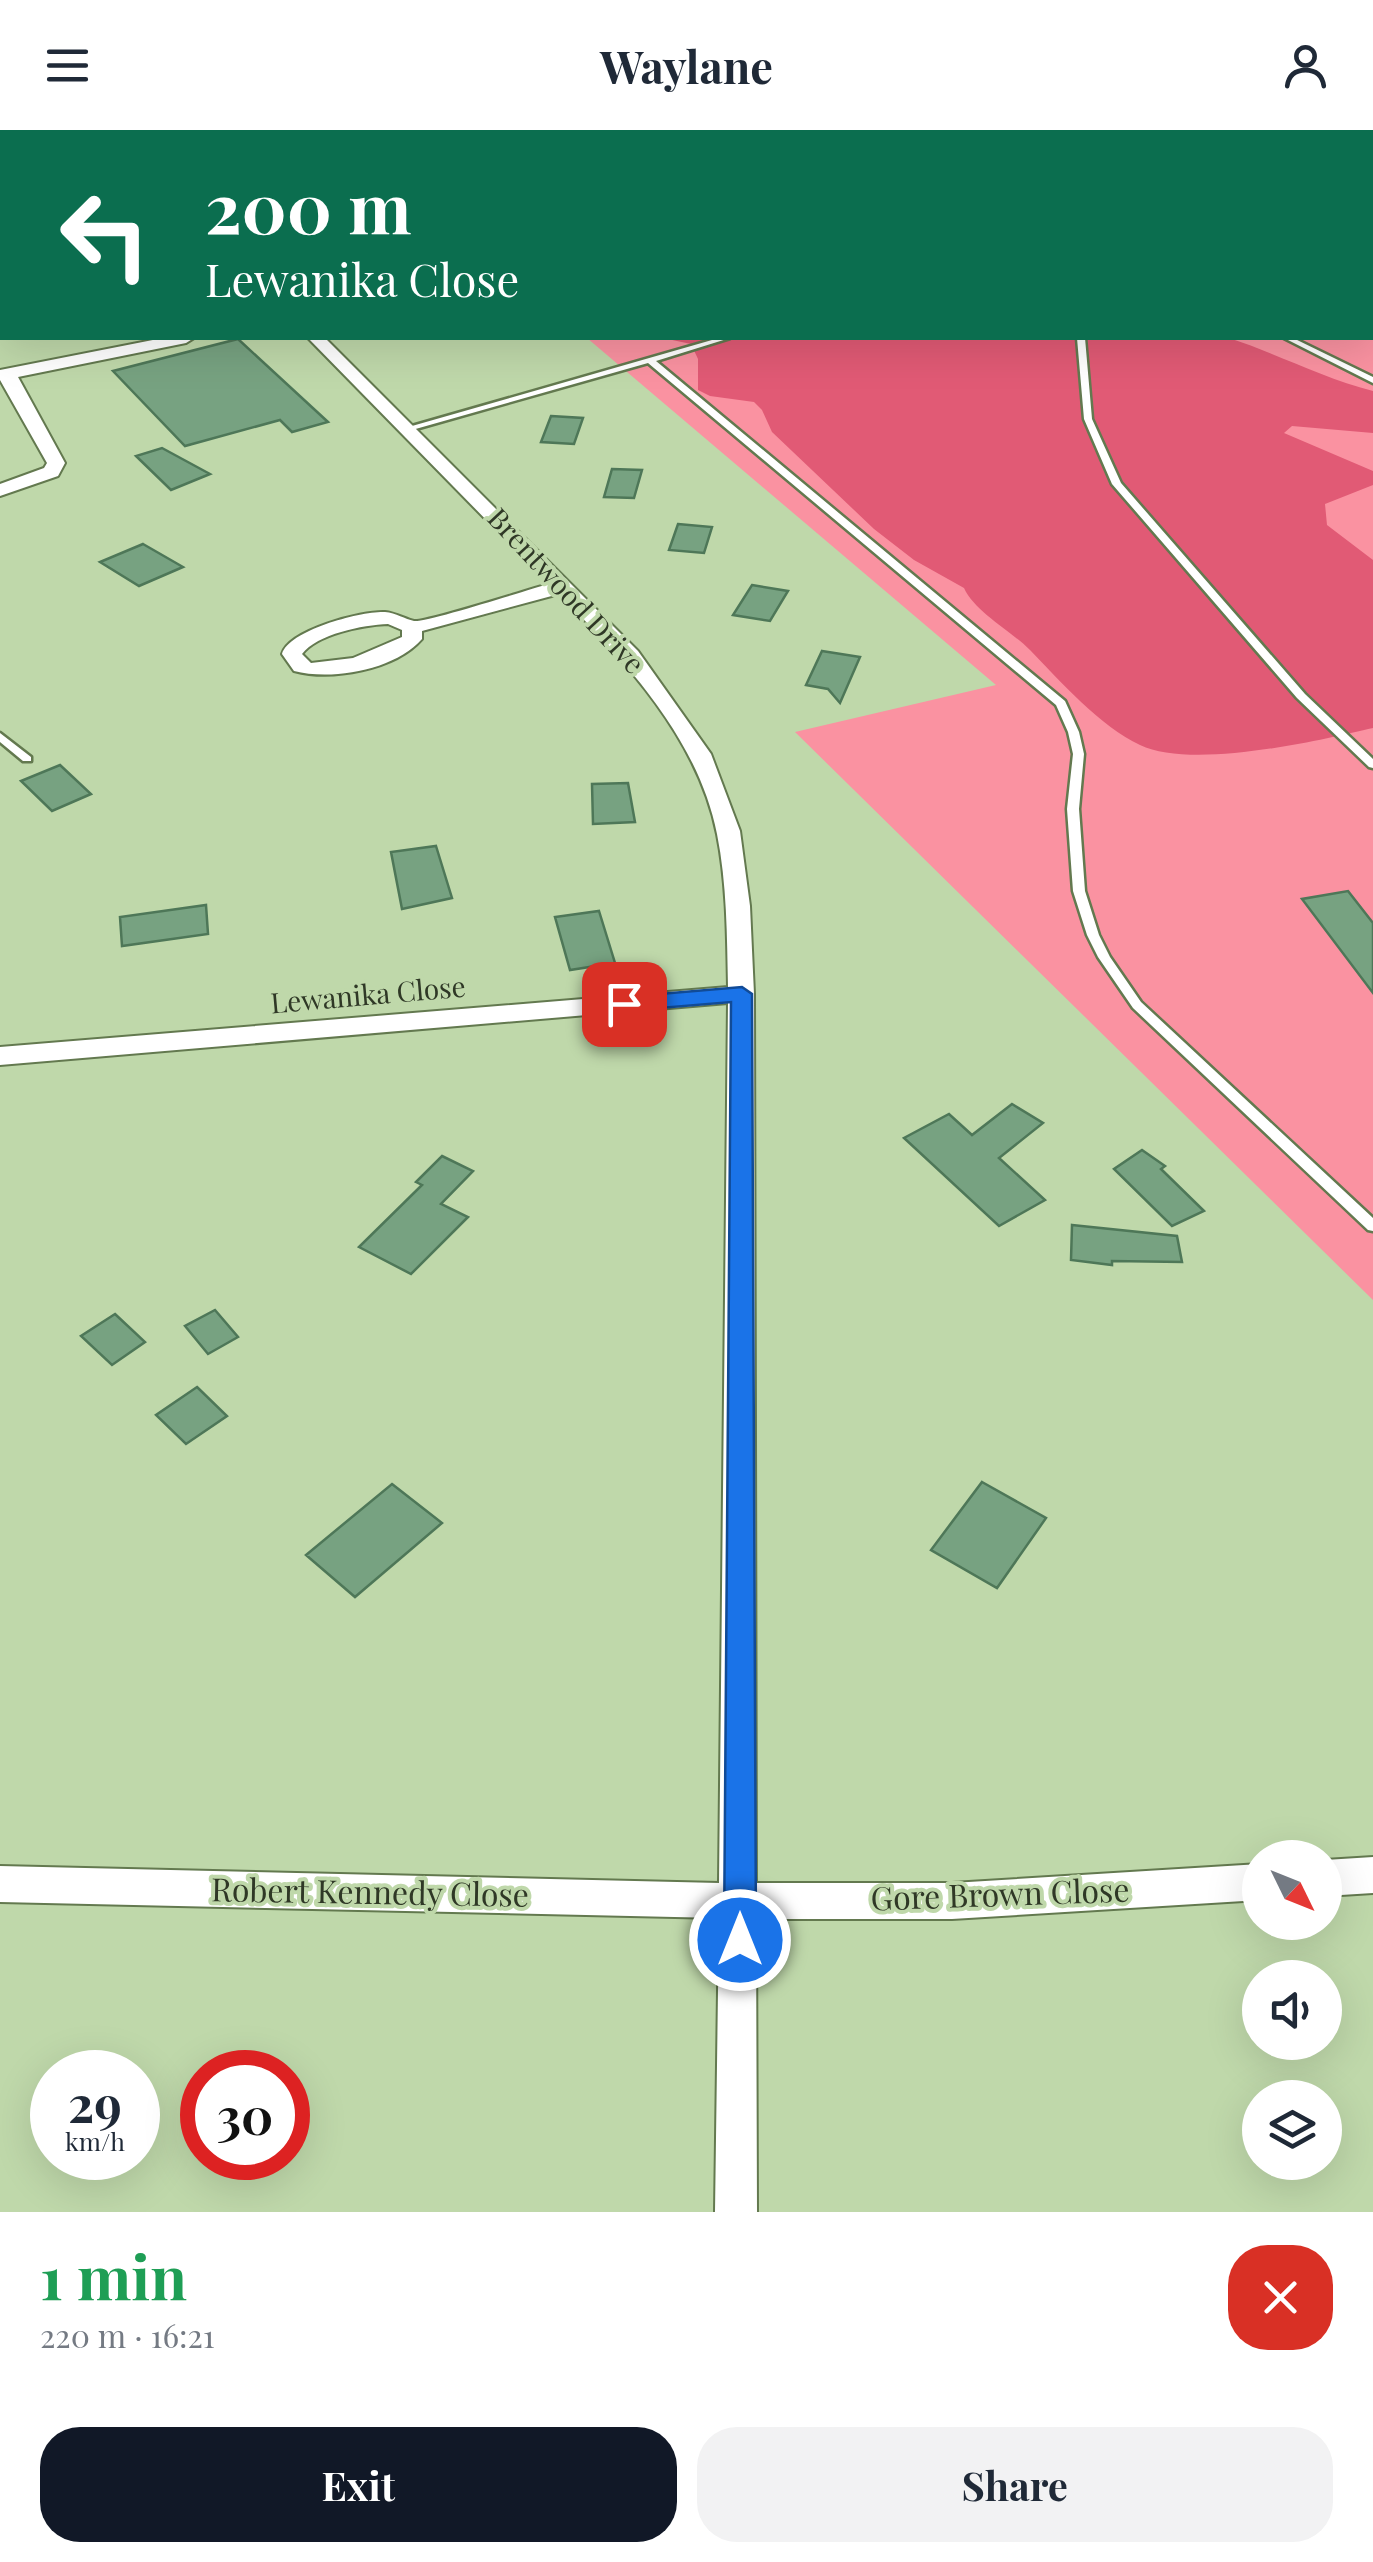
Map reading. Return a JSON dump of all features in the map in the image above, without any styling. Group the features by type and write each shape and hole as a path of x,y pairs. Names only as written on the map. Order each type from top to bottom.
{"street":[{"path":"0,490 36,480 52,472 56,464 4,374 176,340"},
{"name":"Brentwood Drive","path":"318,340 632,655 700,754 728,831 738,906 742,994 736,2212"},
{"path":"412,628 565,586"},
{"path":"381,618 404,620 412,628 412,639 395,652 323,671 301,667 292,654 303,641 381,618"},
{"name":"Lewanika Close","path":"0,1056 742,994"},
{"path":"1342,1877 1373,1875"},
{"name":"Gore Brown Close","path":"740,1902 952,1901 1242,1883"},
{"name":"Robert Kennedy Close","path":"0,1884 740,1902"}],"lane":[{"path":"408,428 719,340"},
{"path":"1081,340 1088,419 1117,484 1301,696 1373,765"},
{"path":"1292,340 1373,380"},
{"path":"650,360 1061,702 1080,759 1073,805 1080,905 1109,968 1137,1004 1373,1226"},
{"path":"0,736 27,759"}],"shaded area":[{"path":"589,340 1373,340 1373,1300 795,732 996,685"},
{"path":"672,340 1234,340 1373,391 1373,433 1292,426 1284,433 1373,471 1373,485 1325,504 1327,525 1373,560 1373,728 1288,746 1222,754 1163,752 1125,737 985,613 964,588 914,560 874,529 772,432 754,402 710,396 698,390 698,359 691,344"}],"building":[{"path":"239,340 328,422 292,432 280,420 185,446 113,371"},
{"path":"551,416 583,418 574,444 541,442"},
{"path":"162,448 210,474 171,490 136,456"},
{"path":"612,469 642,470 634,498 604,497"},
{"path":"678,524 712,527 704,553 669,550"},
{"path":"143,544 183,567 139,586 100,562"},
{"path":"752,585 788,591 770,621 733,615"},
{"path":"822,651 860,657 840,703 828,689 806,685"},
{"path":"60,765 91,794 52,811 21,781"},
{"path":"628,783 635,822 593,824 592,784"},
{"path":"436,846 452,898 402,909 391,852"},
{"path":"1348,891 1373,923 1373,993 1302,899"},
{"path":"206,905 208,934 122,946 120,917"},
{"path":"599,911 615,963 570,970 555,917"},
{"path":"1012,1104 1043,1123 999,1158 1045,1200 999,1226 904,1138 949,1114 972,1135"},
{"path":"1142,1150 1165,1166 1161,1169 1204,1211 1172,1226 1114,1169"},
{"path":"442,1156 473,1171 441,1204 468,1217 411,1274 359,1247 422,1185 416,1182"},
{"path":"1072,1225 1177,1236 1182,1262 1112,1261 1112,1265 1071,1260"},
{"path":"215,1310 238,1337 208,1354 185,1326"},
{"path":"115,1314 145,1342 112,1365 81,1336"},
{"path":"197,1387 227,1416 186,1444 156,1415"},
{"path":"982,1482 1046,1518 997,1588 931,1550"},
{"path":"392,1484 442,1523 355,1597 306,1555"}],"route":[{"path":"624,1004 742,994 740,1940"}]}
